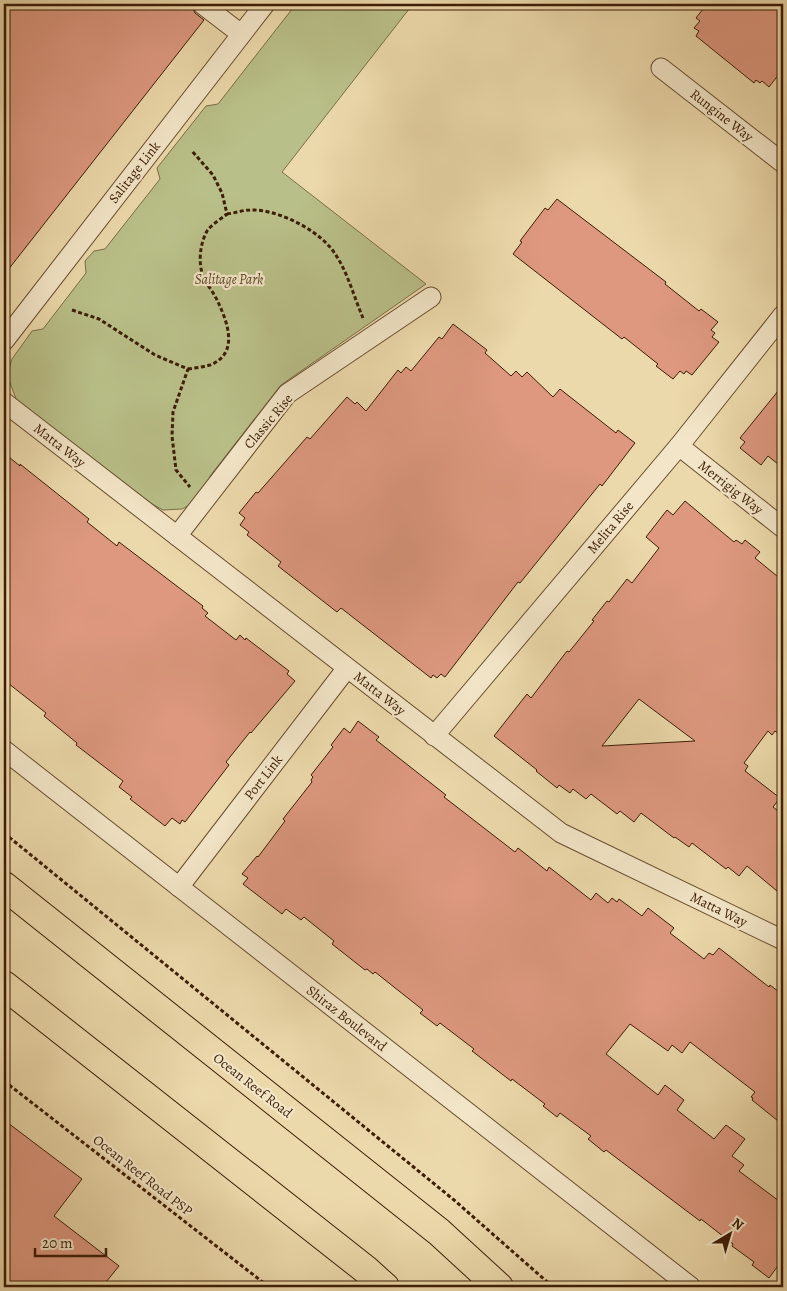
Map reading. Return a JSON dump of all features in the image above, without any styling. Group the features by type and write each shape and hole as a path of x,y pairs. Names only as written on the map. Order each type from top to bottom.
{"main road":[{"name":"Ocean Reef Road","path":"4,886 439,1232 499,1287"},
{"path":"4,985 385,1287"},
{"path":"4,1005 62,1032"}],"street":[{"path":"202,4 241,34"},
{"name":"Salitage Link","path":"4,341 265,4"},
{"name":"Rungine Way","path":"661,68 783,163"},
{"name":"Classic Rise","path":"177,536 288,394 432,297"},
{"name":"Melita Rise","path":"434,736 679,446 783,315"},
{"name":"Matta Way","path":"4,402 561,833 783,940"},
{"name":"Merrigig Way","path":"679,446 783,528"},
{"name":"Port Link","path":"179,886 347,668"},
{"name":"Shiraz Boulevard","path":"4,750 691,1287"}],"path":[{"path":"192,151 213,175 222,193 227,214"},
{"path":"72,310 99,319 155,355 188,369 212,364 225,354 229,343 229,331 218,303 203,276 200,262 203,240 209,229 227,214 251,210 282,215 311,230 328,246 340,262 366,323"},
{"path":"188,369 173,412 172,436 176,470 193,490"},
{"path":"4,833 454,1200 553,1287"},
{"name":"Ocean Reef Road PSP","path":"4,1081 269,1287"}],"green space":[{"name":"Salitage Park","path":"296,4 413,4 282,172 426,284 281,385 210,476 209,487 194,503 182,509 163,510 152,504 18,404 7,375 12,359 32,331 43,329 86,273 85,261 94,251 105,249 160,179 157,168 206,106 218,104"}],"building":[{"path":"4,4 191,4 195,13 204,20 4,275"},
{"path":"707,4 783,4 783,69 769,87 762,81 760,83 756,80 754,83 696,36 699,31 694,28 700,21 696,18"},
{"path":"557,199 666,282 665,284 699,311 701,309 718,322 711,330 715,333 712,337 719,342 692,375 686,371 684,374 680,371 673,379 656,366 658,364 624,337 622,339 513,254 522,242 520,241 545,208 548,210"},
{"path":"453,324 487,350 485,353 511,376 516,371 522,377 527,372 553,397 560,389 616,433 618,430 635,443 602,486 600,484 520,583 518,582 445,677 441,674 437,678 433,675 431,678 341,608 337,612 278,566 281,562 247,535 249,532 240,525 245,518 239,513 307,437 310,439 347,397 355,404 357,402 366,411 398,370 401,373 406,367 411,371 439,337 442,339"},
{"path":"783,385 783,468 768,456 761,465 740,448 745,442 740,438"},
{"path":"4,453 89,519 87,522 117,546 119,542 203,606 202,608 208,613 205,616 236,640 240,635 245,640 246,638 289,671 287,674 295,681 226,762 229,765 185,822 182,820 180,824 172,818 165,826 130,799 132,797 119,787 123,781 76,745 77,743 44,716 46,713 4,680"},
{"path":"685,501 734,542 736,540 742,544 745,540 760,552 755,558 783,581 783,737 775,731 772,735 768,731 744,763 748,766 745,771 780,798 773,807 783,815 783,896 747,866 739,876 728,867 726,869 692,843 689,847 674,838 641,813 634,822 620,811 617,814 591,794 586,799 573,789 570,793 559,785 557,788 494,736 527,694 531,698 567,651 569,652 594,621 592,620 607,601 609,602 627,579 632,583 659,548 646,537 667,510 673,515","holes":["639,699 695,741 602,746"]},
{"path":"358,721 379,737 376,740 446,795 444,797 515,852 518,848 547,871 549,867 591,900 596,893 608,903 612,898 617,902 619,899 642,916 648,908 674,928 670,933 704,959 709,953 713,955 719,948 769,987 770,985 783,995 783,1125 752,1100 753,1098 751,1097 755,1092 690,1042 682,1053 672,1045 668,1051 630,1024 606,1054 658,1095 665,1085 684,1100 677,1110 714,1139 726,1125 745,1139 732,1156 744,1165 739,1171 783,1204 783,1259 769,1278 752,1265 754,1262 701,1219 700,1221 606,1150 604,1152 588,1139 591,1136 560,1113 557,1117 543,1106 545,1104 472,1051 474,1049 440,1023 437,1026 420,1013 423,1010 375,972 373,974 367,969 365,970 332,944 334,941 304,917 301,920 286,909 282,914 243,884 248,878 242,874 258,857 285,821 283,819 312,782 313,777 311,775 333,747 331,745 344,728 350,733"},
{"path":"4,1120 82,1179 54,1216 119,1266 102,1287 4,1287"}]}
